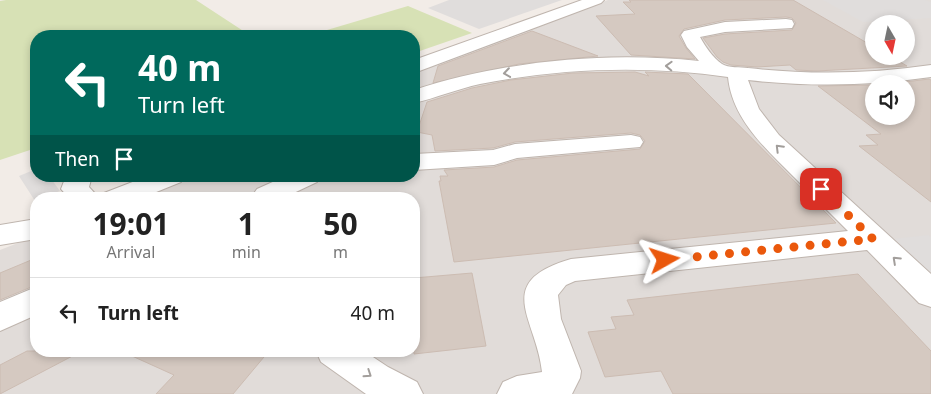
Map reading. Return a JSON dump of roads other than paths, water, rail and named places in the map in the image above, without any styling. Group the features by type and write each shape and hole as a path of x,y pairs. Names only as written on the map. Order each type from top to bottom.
{"lane":[{"path":"420,65 596,0"},
{"path":"786,24 716,28 697,31 690,35 696,47 727,72 760,127 808,177 931,294"},
{"path":"420,95 484,76 596,66 667,66 818,78 896,75 931,70"},
{"path":"420,162 494,157 515,151 631,142"},
{"path":"132,192 157,182"},
{"path":"276,192 296,182"},
{"path":"0,235 30,230"},
{"path":"517,394 554,387 561,378 561,367 542,314 540,296 546,281 557,274 571,270 873,239"},
{"path":"0,317 30,303"},
{"path":"343,357 374,379 403,394"}]}
